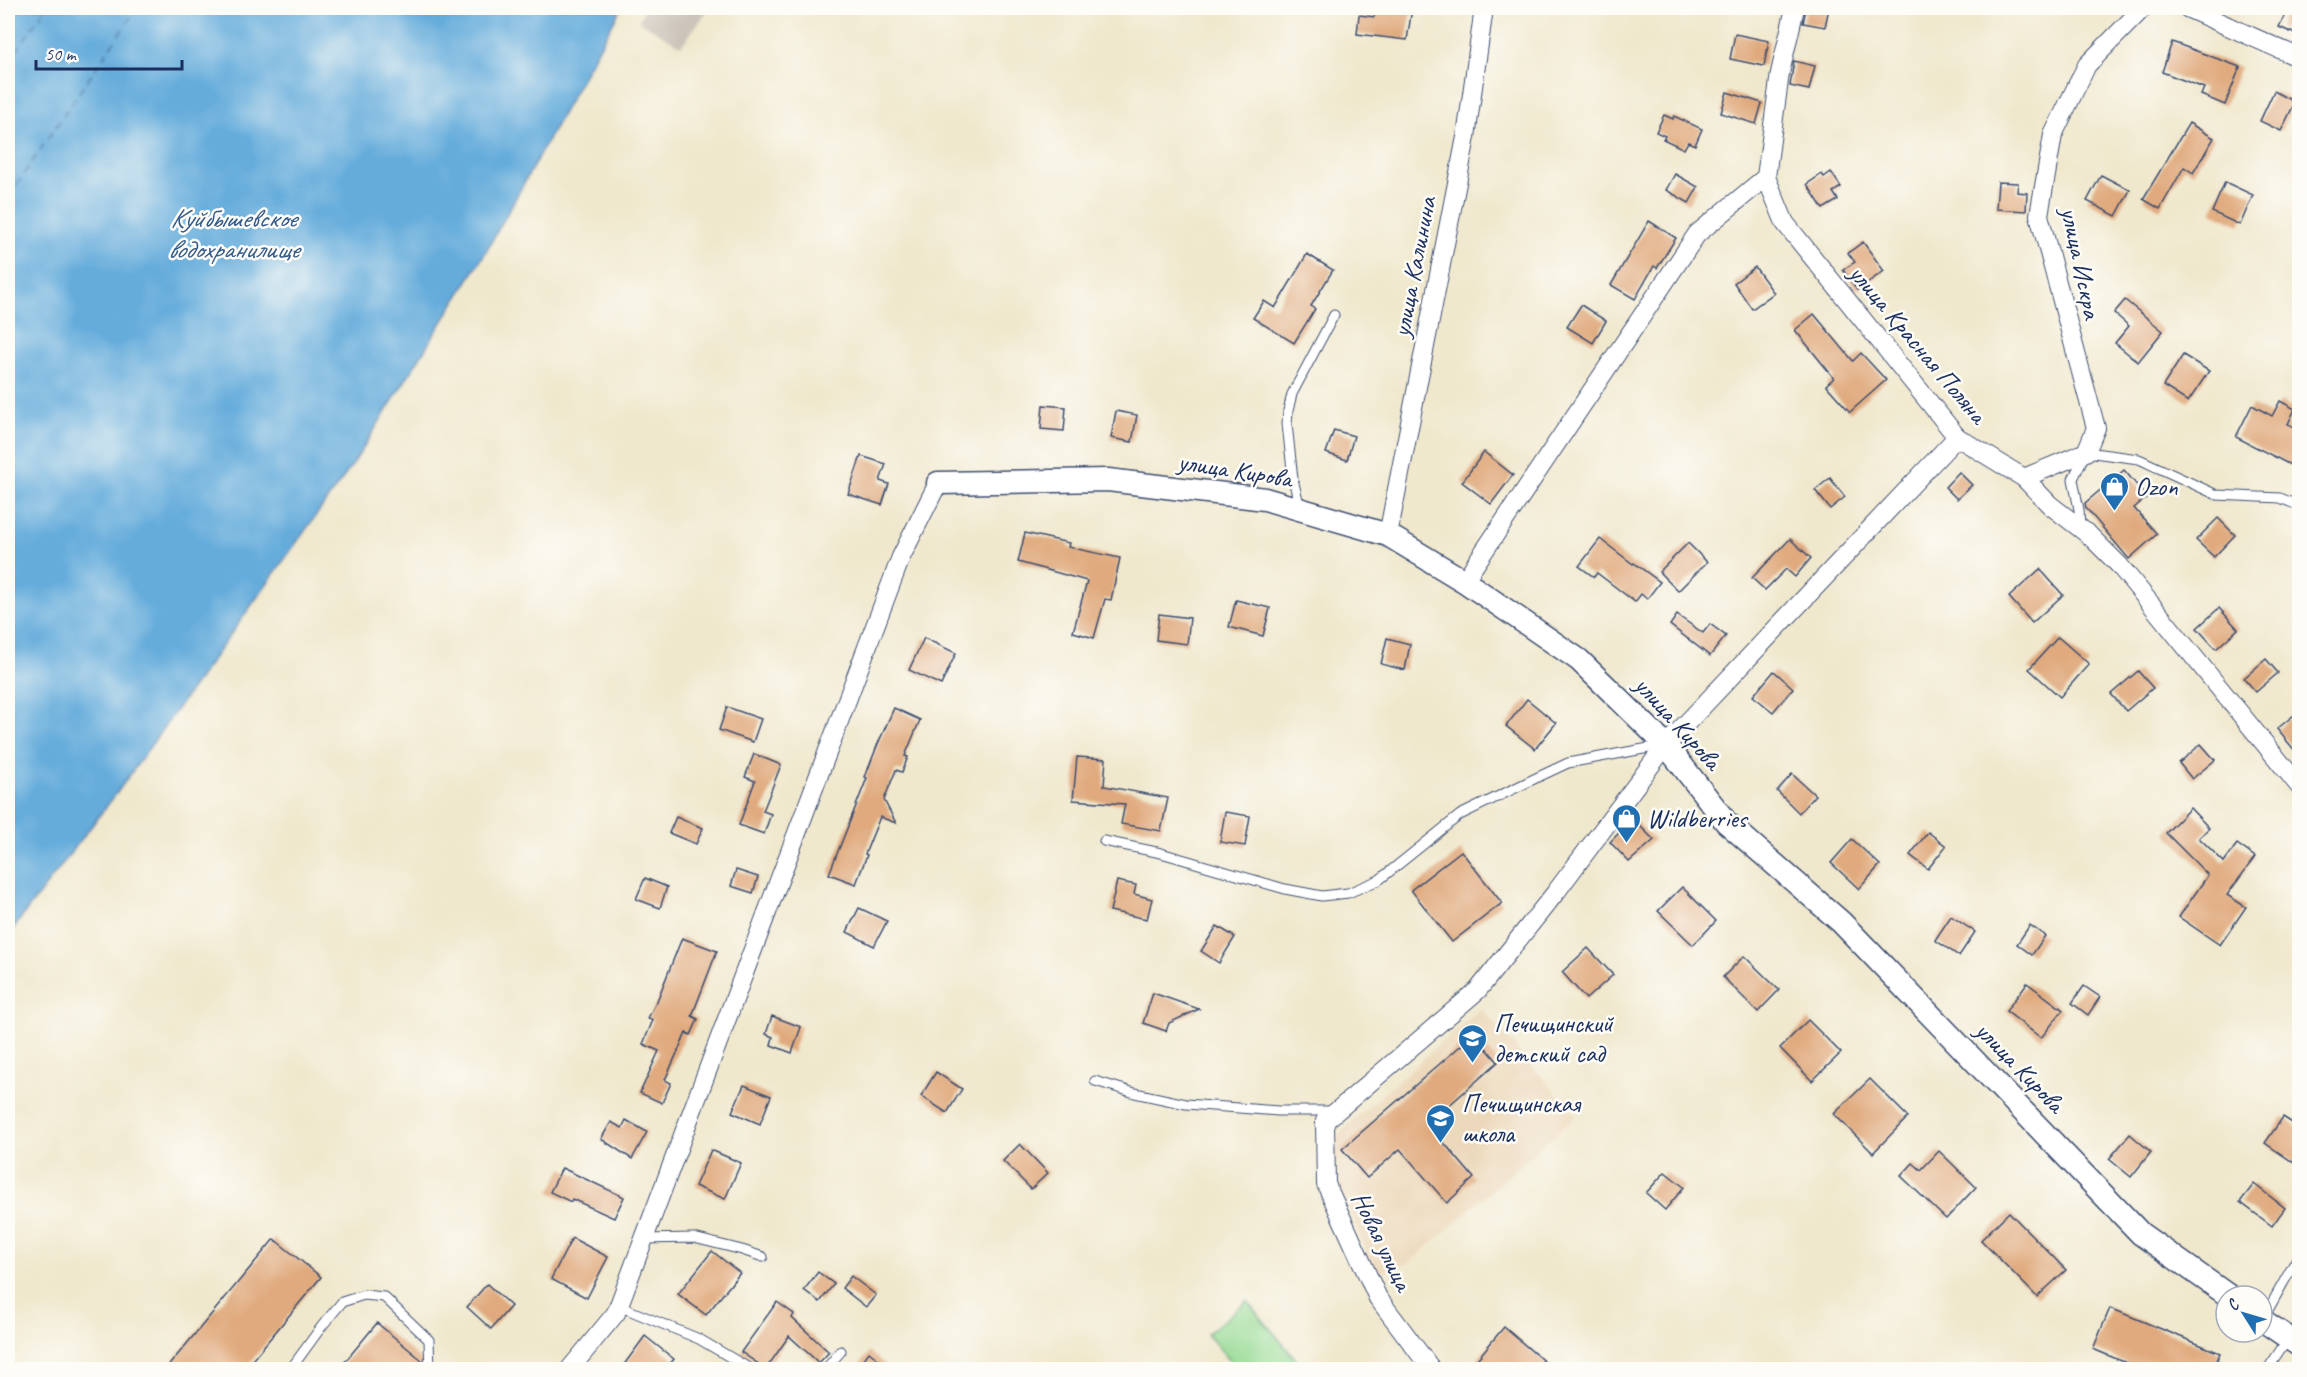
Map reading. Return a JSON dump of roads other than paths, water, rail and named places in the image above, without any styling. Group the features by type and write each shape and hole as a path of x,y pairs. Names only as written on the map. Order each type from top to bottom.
{"street":[{"name":"улица Калинина","path":"1388,535 1466,137 1484,8"},
{"path":"1464,581 1697,234 1766,177 1780,73 1796,8"},
{"name":"улица Искра","path":"2086,452 2096,428 2039,215 2053,135 2087,65 2143,8"},
{"path":"2187,8 2300,58"},
{"name":"улица Красная Поляна","path":"1766,177 1785,223 1957,437 2024,478 2050,505 2080,528 2119,565 2300,787"},
{"path":"1330,1116 1478,990 1556,892 1665,745 1957,437"},
{"path":"2024,478 2086,452"},
{"name":"улица Кирова","path":"939,483 1108,480 1265,499 1388,535 1464,581 1579,660 1665,745 1726,822 1840,922 2141,1234 2214,1285"},
{"path":"570,1369 616,1313 619,1306 902,557 939,483"},
{"name":"Новая улица","path":"1330,1116 1326,1184 1378,1298 1432,1370"},
{"path":"2274,1328 2294,1342"}],"lane":[{"path":"1301,510 1293,479 1287,424 1288,411 1292,394 1334,315"},
{"path":"2080,528 2073,479 2086,452 2139,459 2217,495 2280,498 2300,506"},
{"path":"1104,841 1161,853 1285,889 1322,896 1348,893 1379,880 1460,815 1568,763 1665,745"},
{"path":"1095,1081 1186,1104 1330,1116"},
{"path":"644,1239 694,1238 763,1257"},
{"path":"2274,1299 2300,1253"},
{"path":"290,1370 342,1302 364,1295 384,1297 429,1340 430,1370"},
{"path":"619,1306 699,1339 752,1370"},
{"path":"2268,1370 2294,1342"},
{"path":"825,1370 841,1351"}],"water":[{"name":"Куйбышевское водохранилище","path":"8,8 621,8 484,255 353,464 116,794 8,935"}],"place":[{"name":"Ozon","path":"2114,512"},
{"name":"Wildberries","path":"1626,844"},
{"name":"Печищинский детский сад","path":"1473,1064"},
{"name":"Печищинская школа","path":"1441,1144"}]}
